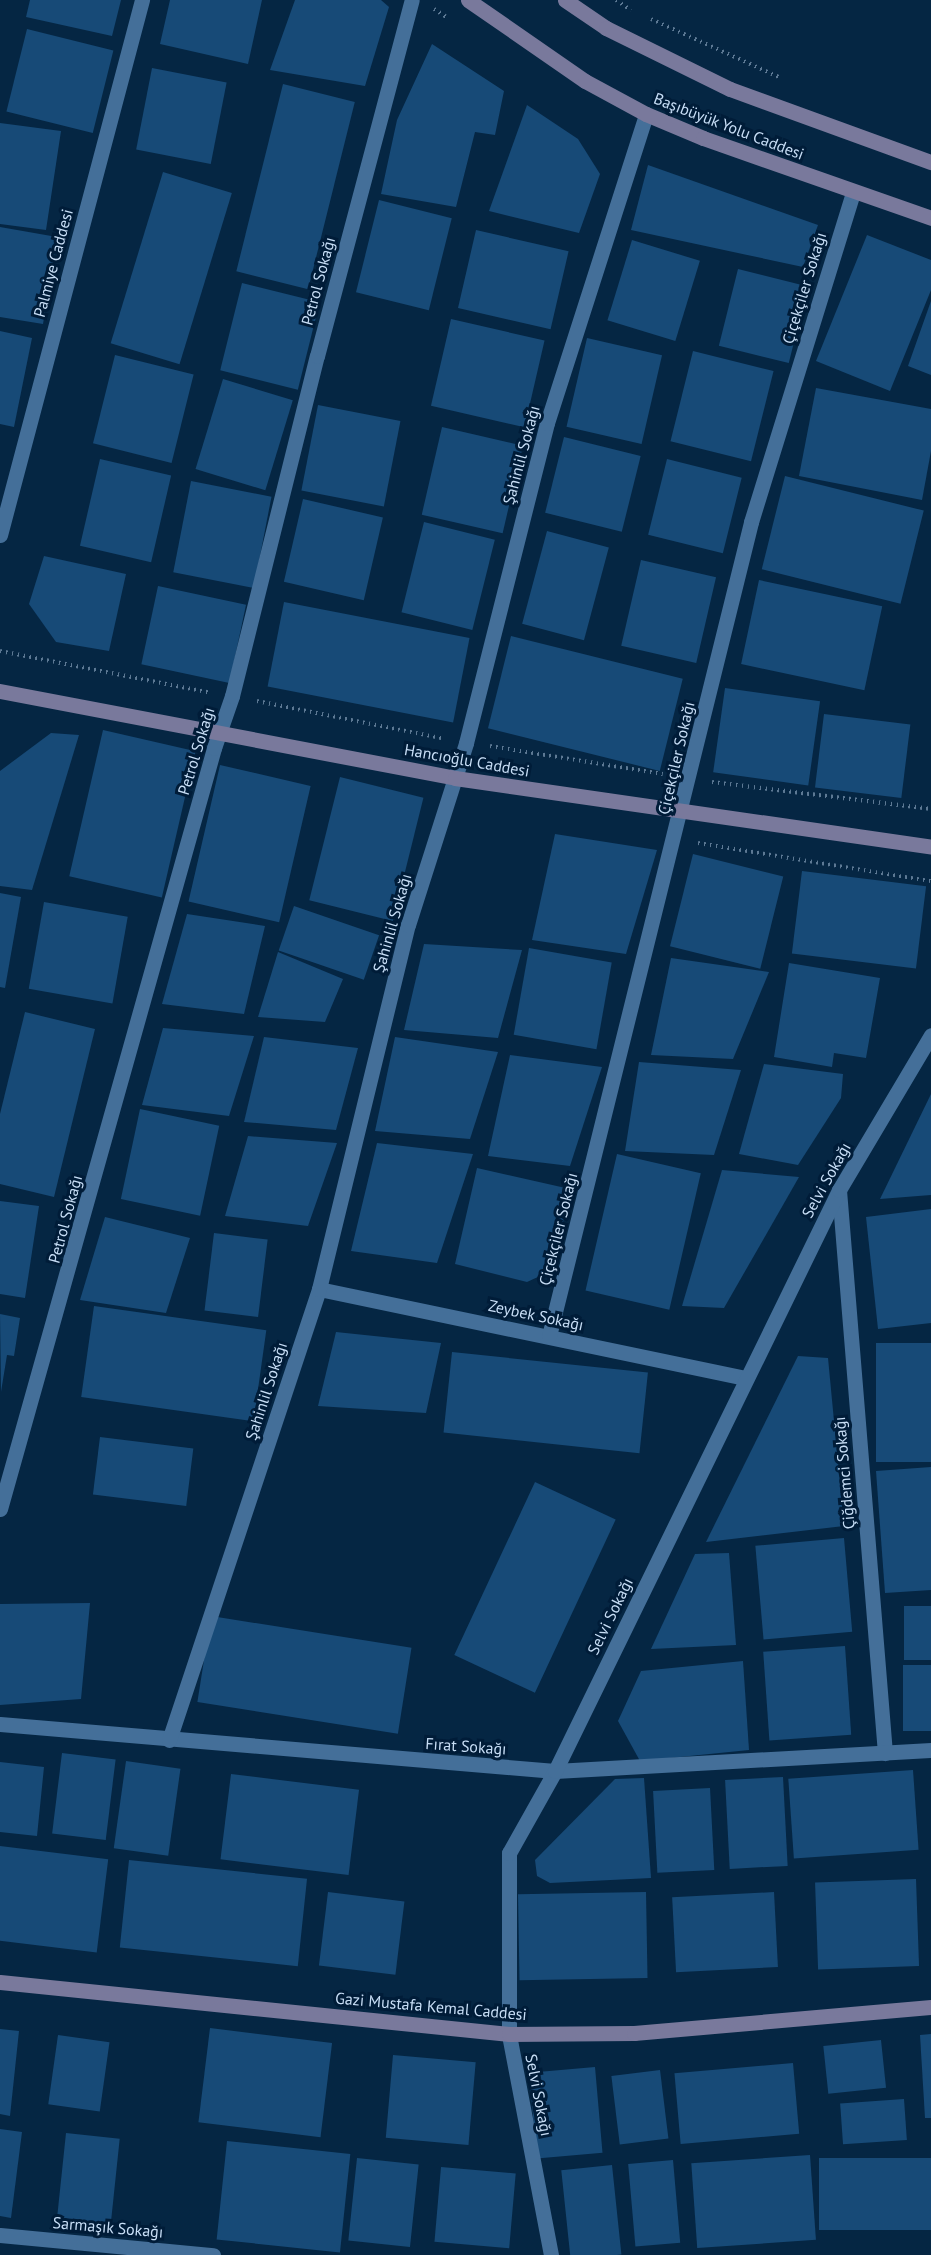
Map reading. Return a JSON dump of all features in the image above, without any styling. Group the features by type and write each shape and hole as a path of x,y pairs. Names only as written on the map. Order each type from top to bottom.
{"street":[{"name":"Palmiye Caddesi","path":"0,535 142,0"},
{"name":"Petrol Sokağı","path":"0,1509 220,732 412,0"},
{"name":"Başıbüyük Yolu Caddesi","path":"468,0 585,81 646,114 854,192 931,218"},
{"path":"565,0 606,28 730,89 931,162"},
{"name":"Şahinlil Sokağı","path":"169,1740 319,1289 408,925 455,778 547,423 646,114"},
{"name":"Çiçekçiler Sokağı","path":"549,1336 682,812 751,522 854,192"},
{"name":"Hancıoğlu Caddesi","path":"0,691 455,778 931,847"},
{"name":"Selvi Sokağı","path":"550,2255 509,2034 509,1853 555,1771 840,1190 931,1035"},
{"name":"Çiğdemci Sokağı","path":"840,1190 885,1753"},
{"name":"Zeybek Sokağı","path":"319,1289 746,1378"},
{"name":"Fırat Sokağı","path":"0,1724 555,1771 931,1750"},
{"name":"Gazi Mustafa Kemal Caddesi","path":"0,1983 509,2034 634,2032 931,2007"},
{"name":"Sarmaşık Sokağı","path":"0,2235 213,2255"}],"path":[{"path":"616,0 633,11"},
{"path":"644,16 792,83"}],"building":[{"path":"30,0 121,0 112,36 26,17"},
{"path":"170,0 262,0 248,64 160,44"},
{"path":"295,0 381,0 389,7 365,86 270,70"},
{"path":"27,29 113,51 93,133 6,111"},
{"path":"432,44 504,91 495,135 475,132 456,207 381,194 397,120"},
{"path":"152,68 227,83 211,164 136,149"},
{"path":"283,84 355,102 308,289 236,271"},
{"path":"527,105 578,139 600,174 579,233 489,211"},
{"path":"0,123 61,131 46,230 0,224"},
{"path":"648,165 818,225 803,267 631,230"},
{"path":"163,172 232,193 180,364 111,343"},
{"path":"379,200 452,218 429,310 356,292"},
{"path":"0,227 57,237 43,324 0,317"},
{"path":"476,230 569,251 551,329 458,308"},
{"path":"867,235 931,260 931,290 890,391 816,361"},
{"path":"632,240 700,261 675,341 607,320"},
{"path":"738,269 808,286 789,363 719,346"},
{"path":"242,283 320,302 298,390 220,370"},
{"path":"931,301 931,375 908,366"},
{"path":"451,319 545,341 525,427 431,406"},
{"path":"0,331 32,338 14,427 0,424"},
{"path":"587,338 662,355 642,444 567,427"},
{"path":"693,351 774,371 751,461 671,441"},
{"path":"115,355 194,375 172,463 93,443"},
{"path":"223,379 293,400 265,490 196,469"},
{"path":"816,388 931,409 931,451 922,500 799,476"},
{"path":"318,405 400,421 384,506 301,490"},
{"path":"442,427 523,446 503,533 422,515"},
{"path":"564,437 641,456 622,532 545,513"},
{"path":"100,459 171,475 151,562 80,546"},
{"path":"667,459 742,478 723,553 648,535"},
{"path":"785,476 924,511 901,604 762,569"},
{"path":"191,481 271,497 254,588 173,572"},
{"path":"303,499 383,517 364,600 284,582"},
{"path":"424,522 495,540 472,630 402,612"},
{"path":"547,531 609,548 584,640 522,624"},
{"path":"44,556 126,574 109,651 56,642 29,604"},
{"path":"641,560 716,577 696,663 621,646"},
{"path":"759,580 882,606 864,690 741,664"},
{"path":"158,586 246,605 229,683 141,664"},
{"path":"284,602 470,638 453,722 268,686"},
{"path":"511,636 683,679 660,771 488,728"},
{"path":"725,688 820,701 808,786 713,772"},
{"path":"824,714 910,725 901,798 815,787"},
{"path":"103,730 196,751 162,898 69,876"},
{"path":"51,733 79,735 32,890 0,886 0,771"},
{"path":"220,765 311,786 279,922 189,901"},
{"path":"340,777 423,798 393,921 309,900"},
{"path":"555,834 657,850 626,954 532,940"},
{"path":"693,854 783,876 760,969 670,946"},
{"path":"802,871 926,886 916,969 792,953"},
{"path":"0,893 21,897 5,988 0,987"},
{"path":"44,902 128,917 112,1003 29,989"},
{"path":"294,906 379,935 364,980 279,950"},
{"path":"187,914 265,926 244,1014 162,1004"},
{"path":"424,944 522,950 498,1038 404,1030"},
{"path":"529,948 612,963 596,1049 514,1035"},
{"path":"278,952 343,979 325,1022 258,1017"},
{"path":"671,958 769,972 733,1059 651,1055"},
{"path":"789,963 880,978 866,1058 834,1053 832,1067 774,1057"},
{"path":"25,1012 95,1029 54,1197 0,1184 0,1114"},
{"path":"163,1028 254,1036 229,1116 142,1105"},
{"path":"264,1037 358,1048 336,1130 244,1122"},
{"path":"395,1037 498,1052 470,1139 375,1131"},
{"path":"510,1055 602,1067 570,1166 488,1156"},
{"path":"639,1062 741,1070 714,1155 625,1151"},
{"path":"764,1064 843,1074 841,1098 798,1165 739,1154"},
{"path":"931,1094 931,1195 880,1199"},
{"path":"140,1109 219,1126 200,1216 121,1199"},
{"path":"248,1136 337,1143 308,1226 225,1216"},
{"path":"377,1143 473,1154 437,1263 351,1251"},
{"path":"617,1154 701,1173 669,1310 586,1290"},
{"path":"477,1168 570,1189 553,1270 527,1282 455,1264"},
{"path":"722,1170 799,1177 724,1308 682,1306"},
{"path":"0,1201 39,1206 25,1298 0,1294"},
{"path":"931,1209 931,1323 878,1329 866,1217"},
{"path":"105,1217 190,1238 166,1313 80,1300"},
{"path":"214,1233 268,1240 258,1317 204,1310"},
{"path":"94,1306 266,1330 254,1421 81,1397"},
{"path":"0,1314 20,1318 14,1356 7,1355 1,1392"},
{"path":"336,1332 441,1343 426,1413 318,1406"},
{"path":"876,1343 931,1343 931,1462 876,1462"},
{"path":"452,1352 648,1373 639,1453 444,1433"},
{"path":"798,1356 828,1358 844,1526 706,1542"},
{"path":"100,1437 193,1448 186,1506 93,1495"},
{"path":"931,1467 931,1590 885,1593 876,1471"},
{"path":"535,1482 616,1520 535,1693 454,1655"},
{"path":"844,1538 852,1632 764,1639 755,1546"},
{"path":"729,1553 736,1645 651,1649 695,1554"},
{"path":"90,1603 81,1699 0,1705 0,1604"},
{"path":"904,1606 931,1606 931,1660 904,1660"},
{"path":"211,1616 412,1648 398,1734 197,1702"},
{"path":"845,1646 851,1735 769,1741 763,1652"},
{"path":"743,1661 749,1750 640,1761 618,1721 641,1671"},
{"path":"903,1665 931,1665 931,1731 903,1731"},
{"path":"62,1753 116,1760 106,1840 52,1833"},
{"path":"126,1761 180,1769 168,1856 114,1848"},
{"path":"0,1762 44,1767 37,1836 0,1832"},
{"path":"913,1770 919,1850 794,1859 788,1779"},
{"path":"231,1774 359,1790 349,1875 221,1859"},
{"path":"783,1777 788,1866 730,1869 725,1780"},
{"path":"644,1778 651,1878 550,1883 537,1876 535,1860 615,1779"},
{"path":"710,1788 714,1870 657,1873 653,1791"},
{"path":"0,1846 108,1859 97,1953 0,1941"},
{"path":"129,1860 307,1879 298,1966 120,1948"},
{"path":"916,1879 919,1966 818,1969 815,1883"},
{"path":"328,1892 404,1901 395,1975 319,1965"},
{"path":"646,1892 648,1978 520,1980 518,1894"},
{"path":"774,1892 778,1967 676,1972 672,1897"},
{"path":"210,2028 332,2043 321,2137 198,2122"},
{"path":"0,2029 19,2031 10,2116 0,2114"},
{"path":"931,2034 931,2118 925,2118 920,2035"},
{"path":"58,2035 109,2042 100,2112 48,2104"},
{"path":"881,2040 886,2088 828,2094 823,2046"},
{"path":"393,2055 476,2062 468,2145 386,2138"},
{"path":"793,2063 799,2134 681,2144 674,2073"},
{"path":"595,2067 602,2153 537,2158 529,2073"},
{"path":"660,2070 668,2138 620,2144 611,2076"},
{"path":"904,2099 907,2140 843,2144 840,2103"},
{"path":"0,2129 22,2132 11,2218 0,2216"},
{"path":"66,2133 120,2139 111,2225 57,2220"},
{"path":"227,2141 350,2154 340,2252 217,2239"},
{"path":"810,2155 816,2240 697,2248 691,2163"},
{"path":"357,2158 419,2164 410,2247 348,2241"},
{"path":"819,2158 931,2158 931,2230 819,2230"},
{"path":"673,2160 680,2243 635,2247 628,2164"},
{"path":"612,2165 621,2255 570,2255 561,2170"},
{"path":"441,2167 516,2174 509,2248 434,2242"}]}
